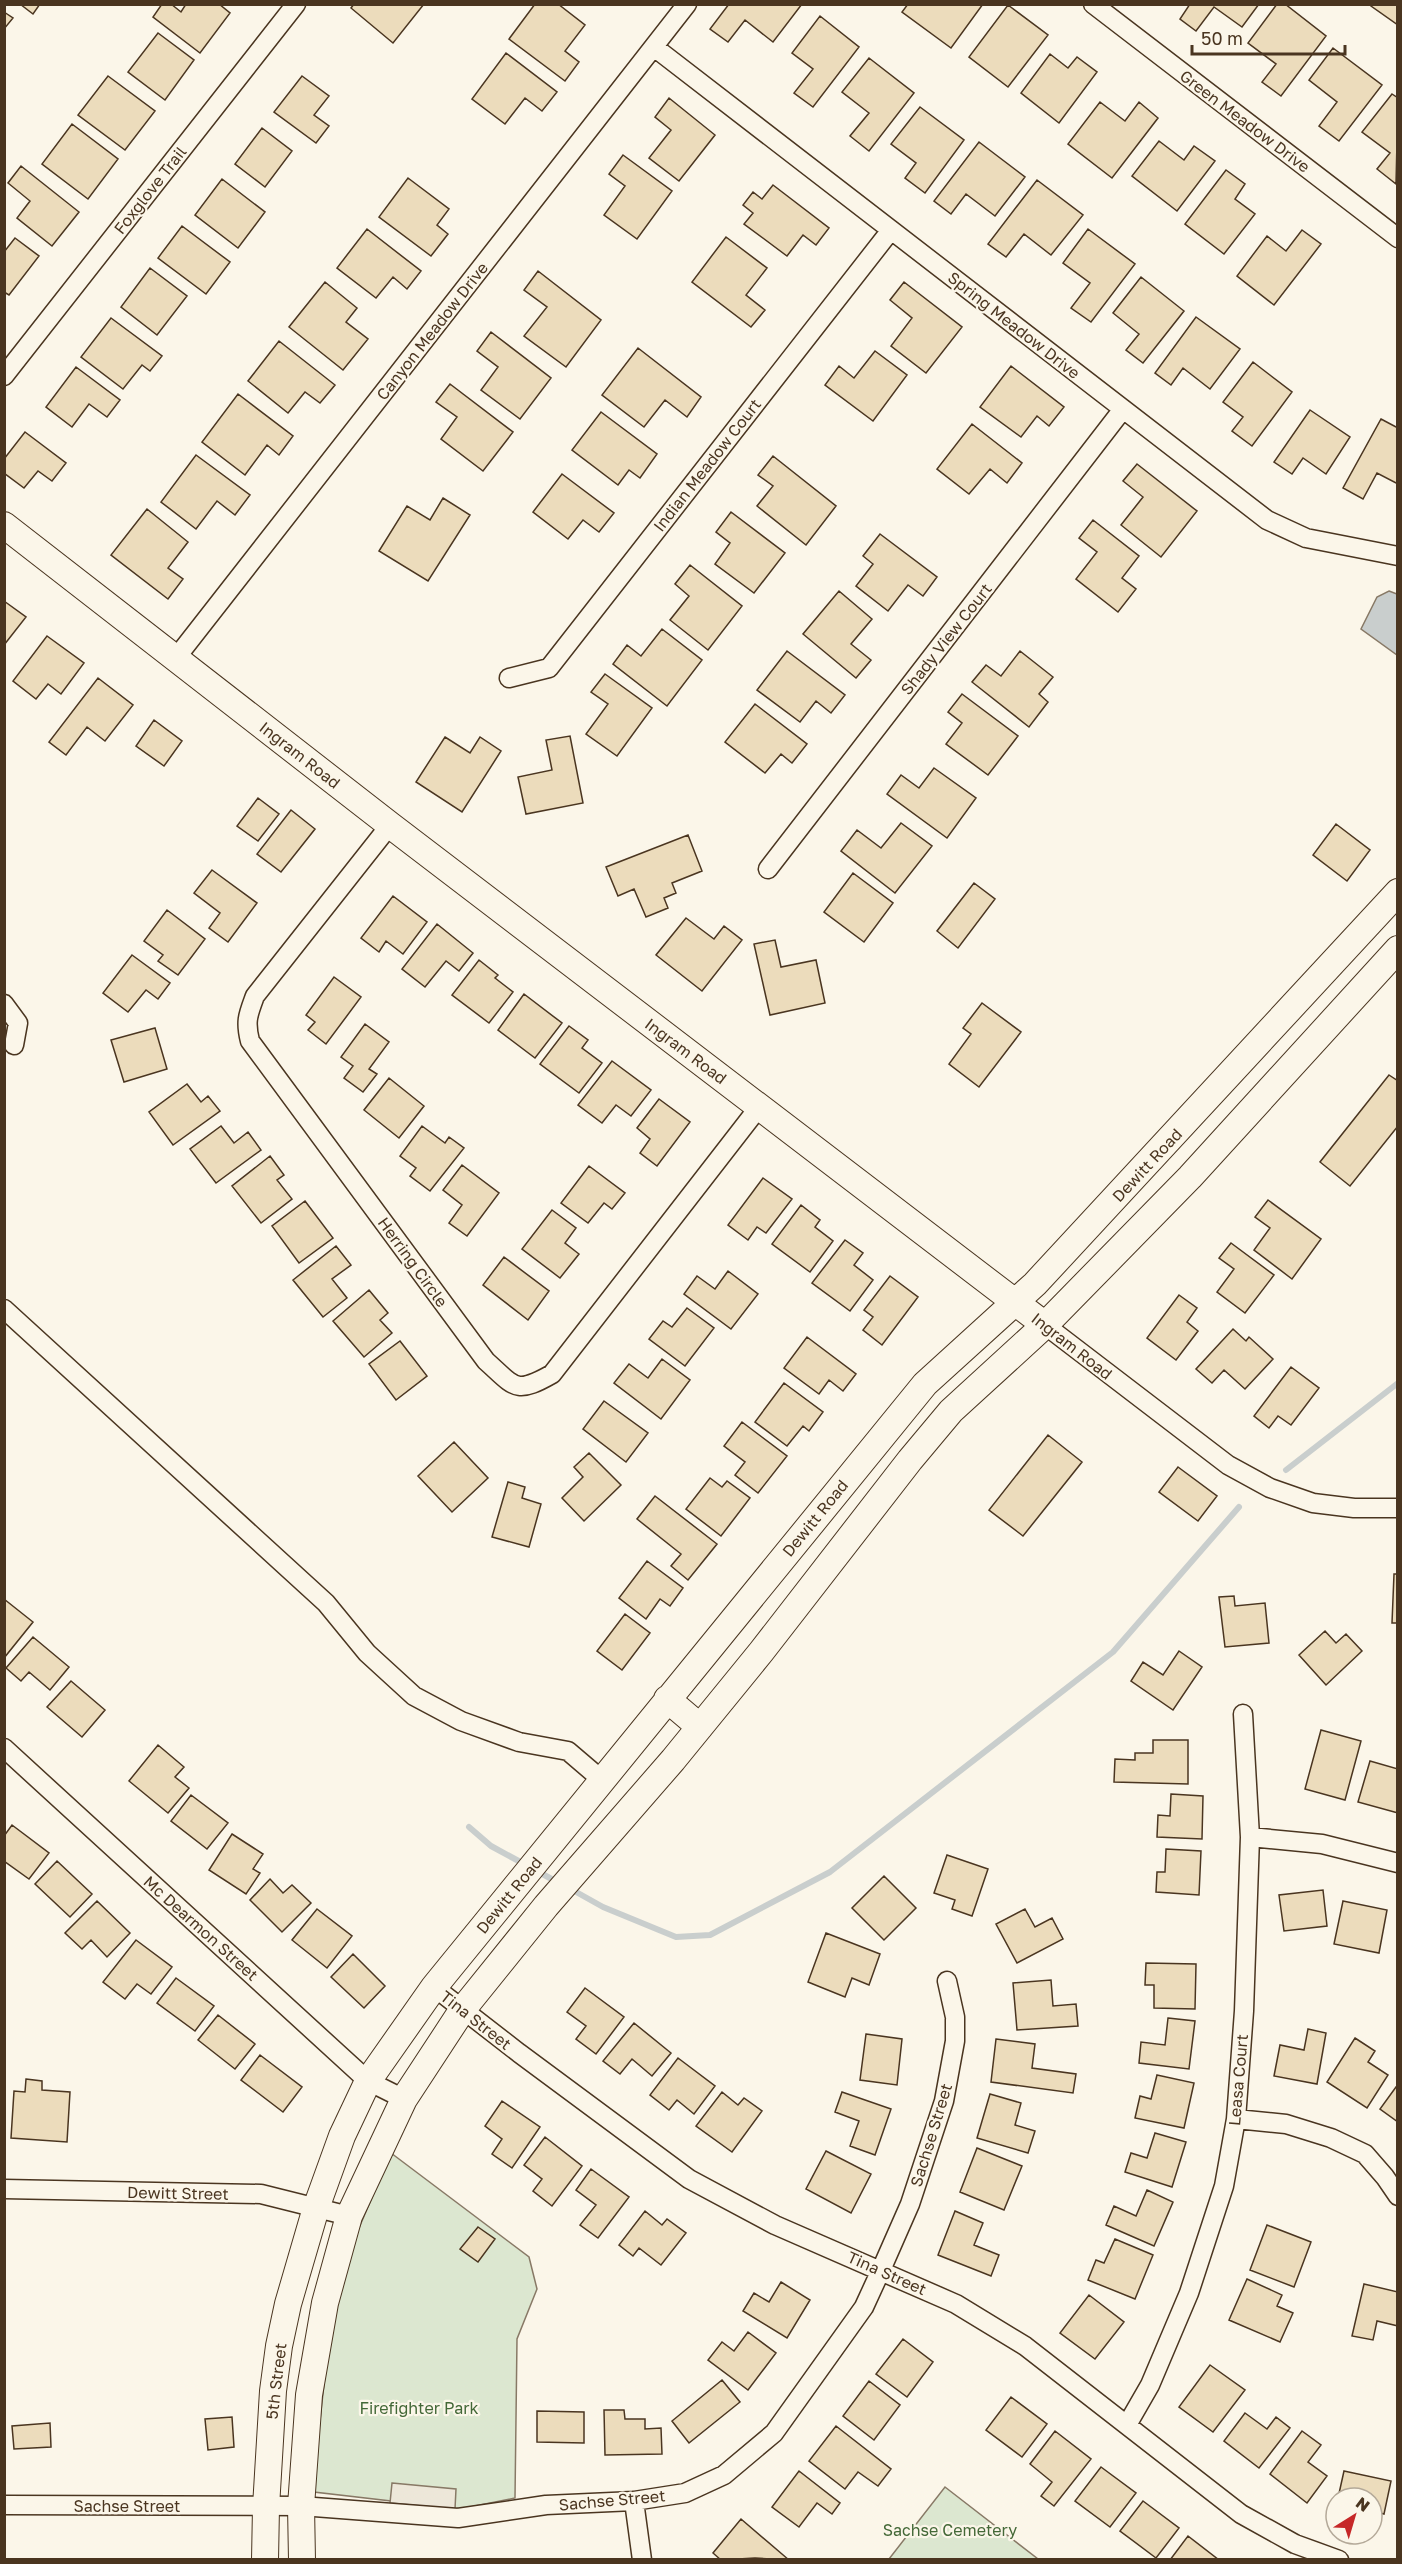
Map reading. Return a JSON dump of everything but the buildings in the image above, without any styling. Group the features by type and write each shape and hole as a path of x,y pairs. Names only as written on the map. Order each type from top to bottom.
{"main road":[{"name":"Ingram Road","path":"4,525 390,825 1045,1325"},
{"name":"Dewitt Road","path":"316,2208 342,2136 368,2081 434,1987 925,1384 1035,1284 1398,892"},
{"path":"303,2559 301,2506 309,2395 325,2303 349,2216 404,2099 463,2009 546,1906 700,1727 951,1411 1045,1325 1190,1177 1398,949"},
{"path":"948,1362 976,1388"},
{"path":"667,1699 700,1727"},
{"path":"602,1780 633,1806"},
{"name":"5th Street","path":"265,2559 273,2391 279,2346 288,2304 316,2208"}],"street":[{"name":"Foxglove Trail","path":"4,376 296,4"},
{"name":"Canyon Meadow Drive","path":"176,658 687,4"},
{"name":"Green Meadow Drive","path":"1093,4 1398,238"},
{"name":"Spring Meadow Drive","path":"654,47 1268,520 1306,538 1398,556"},
{"name":"Indian Meadow Court","path":"509,678 549,668 891,230"},
{"name":"Shady View Court","path":"768,869 1123,409"},
{"name":"Herring Circle","path":"390,825 255,996 246,1028 250,1041 486,1361 513,1385 530,1386 552,1374 759,1107"},
{"path":"4,1004 18,1023 14,1046"},
{"path":"4,1309 326,1603 366,1653 414,1696 460,1721 519,1742 568,1751 602,1780"},
{"name":"Ingram Road","path":"1045,1325 1227,1465 1270,1488 1313,1503 1354,1508 1398,1508"},
{"name":"Leasa Court","path":"1126,2425 1150,2385 1189,2293 1224,2186 1236,2119 1244,2011 1250,1837 1244,1714"},
{"name":"Mc Dearmon Street","path":"4,1748 368,2081 404,2099"},
{"path":"1250,1837 1322,1844 1398,1863"},
{"name":"Sachse Street","path":"4,2505 301,2506 458,2518 546,2505 634,2500 685,2493 724,2475 774,2433 864,2307 881,2270 910,2204 944,2101 955,2041 955,2017 946,1981"},
{"name":"Tina Street","path":"434,1987 689,2179 775,2225 956,2304 1025,2346 1241,2514 1294,2544 1339,2559"},
{"path":"1236,2119 1286,2124 1331,2138 1365,2154 1385,2176 1398,2196"},
{"name":"Dewitt Street","path":"4,2189 261,2194 349,2216"},
{"path":"634,2500 642,2559"}],"green space":[{"name":"Firefighter Park","path":"391,2153 529,2257 537,2289 517,2339 515,2498 460,2509 314,2492 330,2331 356,2235"},
{"name":"Sachse Cemetery","path":"945,2487 1038,2559 889,2559"}],"shaded area":[{"path":"1389,591 1397,594 1397,655 1361,629 1377,597"},
{"path":"392,2483 456,2489 455,2509 390,2503"}],"waterway":[{"path":"1286,1470 1398,1383"},
{"path":"569,1888 603,1907 676,1937 710,1935 830,1872 1113,1652 1239,1507"},
{"path":"469,1827 491,1846 526,1865"},
{"path":"537,1871 557,1882"}]}
